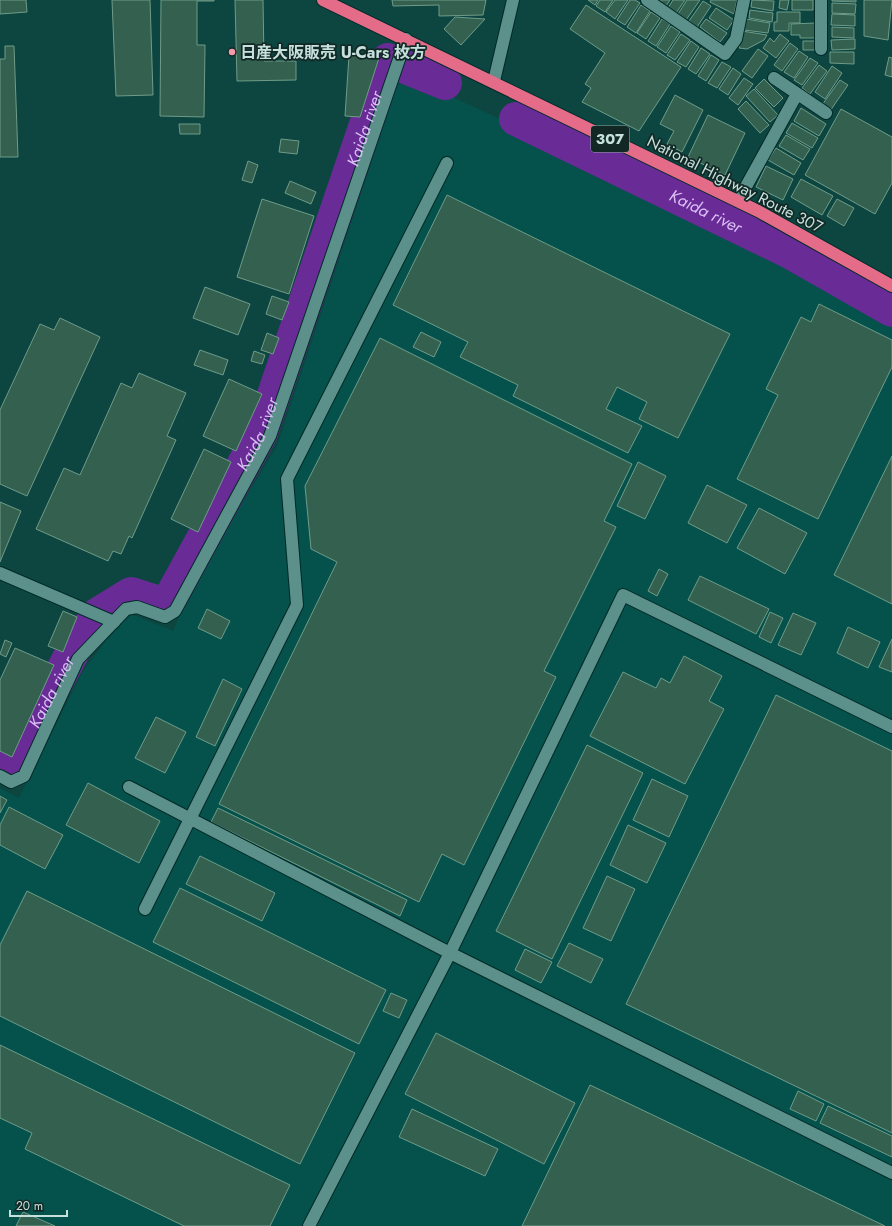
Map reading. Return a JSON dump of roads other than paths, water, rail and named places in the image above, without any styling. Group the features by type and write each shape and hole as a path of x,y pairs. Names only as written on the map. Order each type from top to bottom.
{"highway":[{"name":"National Highway Route 307","path":"323,0 494,81 738,202 892,286"}],"street":[{"path":"494,81 513,0"},
{"path":"647,0 725,54 736,39 744,0"},
{"path":"821,0 821,49"},
{"path":"0,776 11,782 24,776 78,659 110,620 126,610 138,607 165,617 175,611 270,436 406,39"},
{"path":"774,78 826,113"},
{"path":"738,202 797,94"},
{"path":"145,909 297,604 287,479 447,163"},
{"path":"0,573 86,608 110,620"},
{"path":"309,1226 450,953 623,595 892,727"},
{"path":"129,787 450,953 892,1173"}],"waterway":[{"name":"Kaida river","path":"0,761 12,767 72,653 97,615 131,594 162,604 169,601 261,433 388,60 445,83"},
{"name":"Kaida river","path":"516,119 790,252 892,310"}],"place":[{"name":"日産大阪販売 U-Cars 枚方","path":"232,52"}]}
